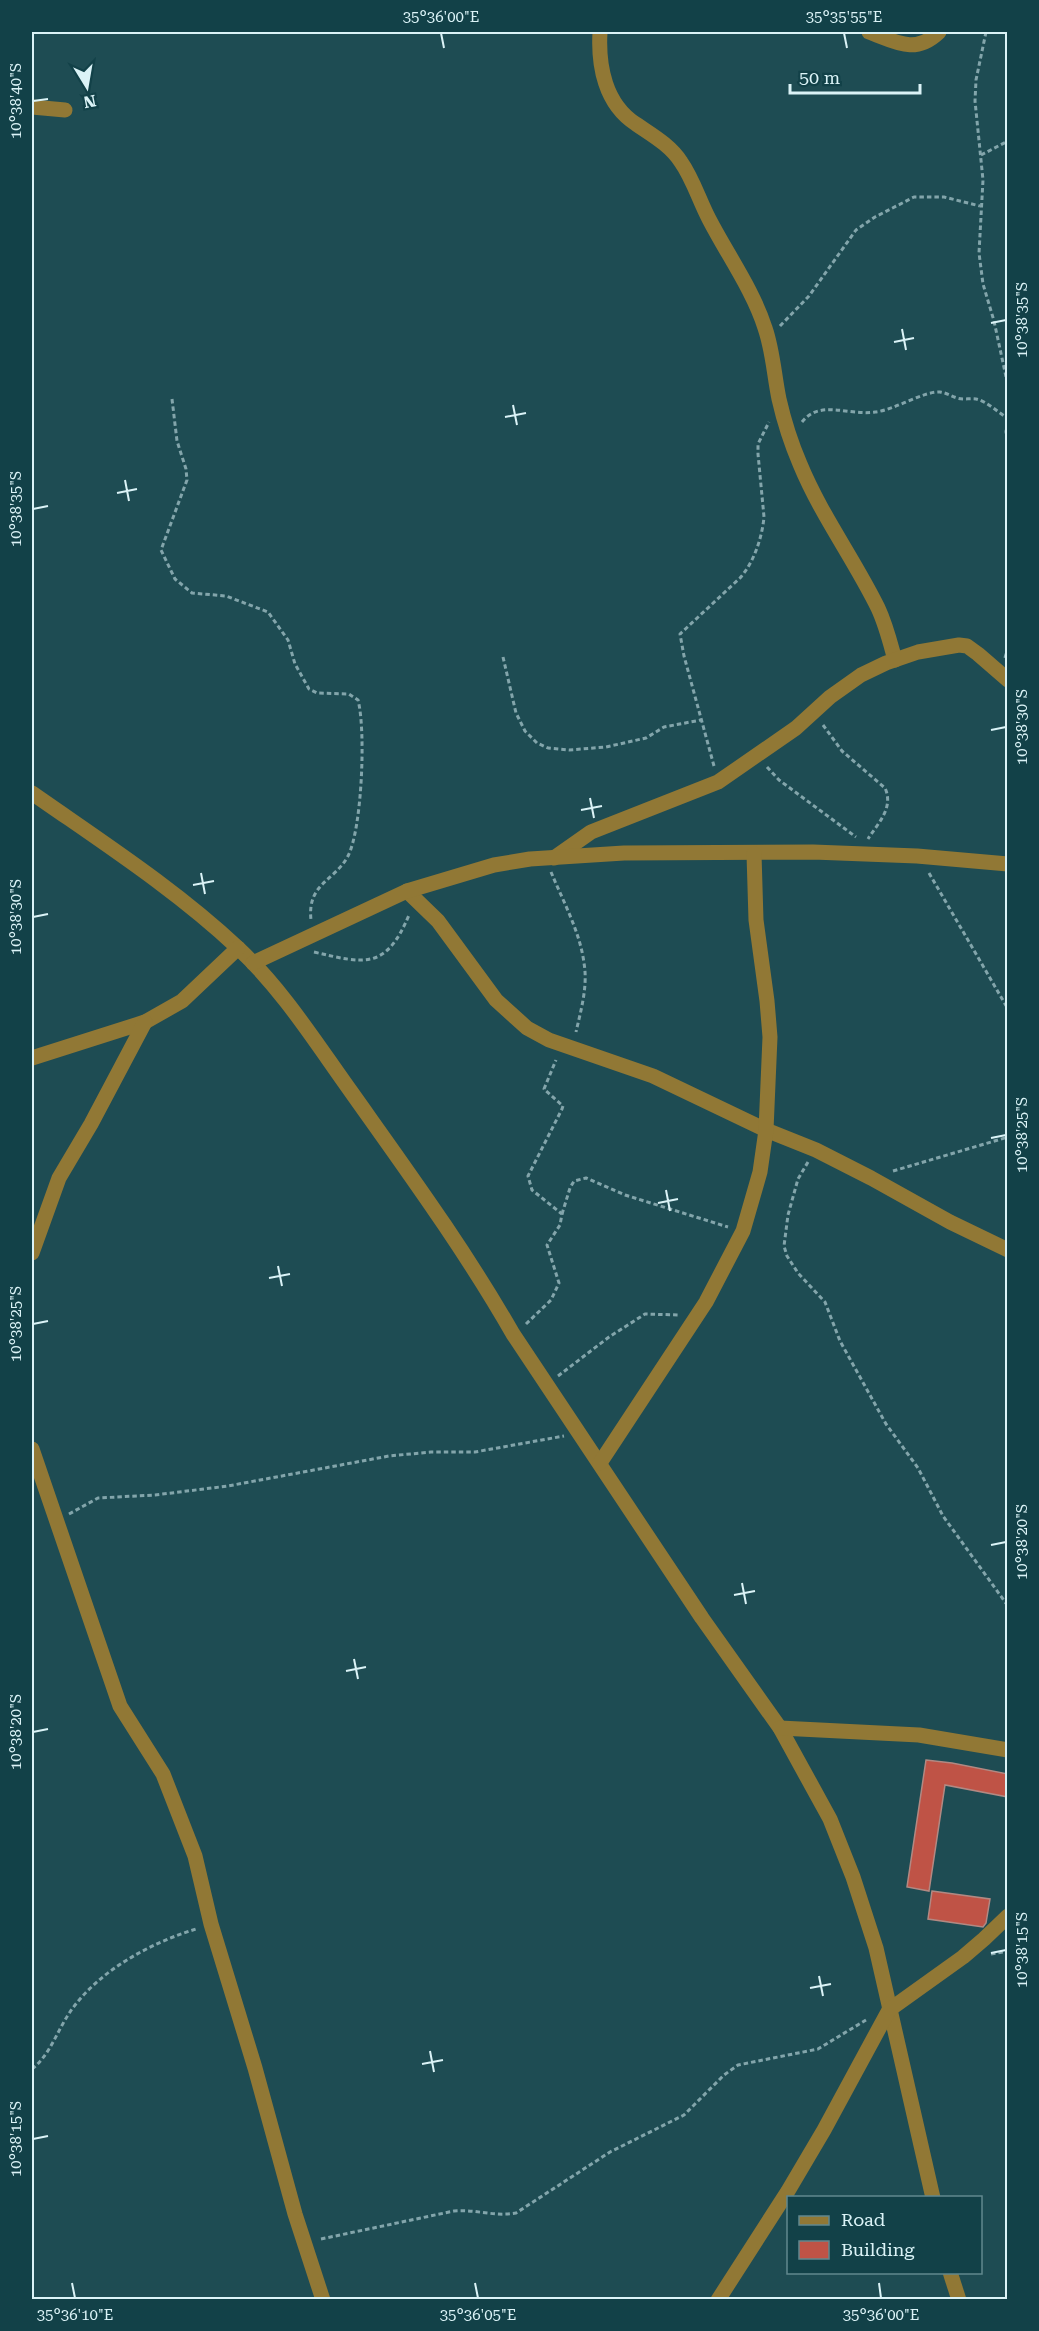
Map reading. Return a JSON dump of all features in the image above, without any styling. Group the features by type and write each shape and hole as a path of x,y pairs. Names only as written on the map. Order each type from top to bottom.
{"street":[{"path":"600,32 600,67 609,93 619,109 633,123 668,146 679,158 754,301 765,326 790,438 808,484 878,609 895,660"},
{"path":"868,32 912,46 927,42 939,32"},
{"path":"32,107 65,110"},
{"path":"549,858 591,832 718,782 796,728 816,709 861,675 895,660 918,652 959,645 967,646 1008,680"},
{"path":"32,793 161,884 237,948 279,992 411,1176 702,1618 780,1728 830,1820 853,1877 876,1948 933,2196"},
{"path":"253,963 313,934 494,865 549,858 624,854 754,854 860,849 1008,864"},
{"path":"600,1463 699,1313 743,1231 760,1172 766,1130 770,1037 756,920 754,854"},
{"path":"411,895 444,929 496,1000 526,1028 568,1047 653,1077 766,1130 816,1150 1008,1250"},
{"path":"32,1059 146,1022 182,1001 237,948"},
{"path":"32,1253 59,1178 146,1022"},
{"path":"32,1449 120,1706 163,1774 195,1856 211,1924 323,2300"},
{"path":"780,1728 919,1735 1008,1750"},
{"path":"718,2300 818,2140 888,2006 963,1957 1008,1916"},
{"path":"951,2274 959,2300"}],"path":[{"path":"986,32 976,80 983,180 979,233 980,268 1008,386"},
{"path":"981,154 1008,141"},
{"path":"770,346 781,324 809,296 856,230 875,217 914,197 944,197 981,206"},
{"path":"790,438 808,414 818,409 876,412 899,406 931,392 943,392 961,399 978,399 1007,416 1008,440"},
{"path":"172,399 177,441 187,480 161,550 176,579 192,593 226,596 268,612 288,640 295,664 309,689 317,693 349,694 358,700 361,780 354,840 348,857 319,887 312,899 313,934"},
{"path":"718,782 682,650 680,634 748,569 764,526 758,444 780,401"},
{"path":"503,657 516,713 525,731 537,743 548,748 569,750 606,747 645,738 664,726 701,720"},
{"path":"755,757 860,849 888,807 888,795 885,788 837,745 816,709"},
{"path":"917,856 1008,1009"},
{"path":"549,858 585,965 584,998 568,1047 544,1086 546,1091 562,1106 562,1109 528,1176 532,1190 562,1214"},
{"path":"285,947 360,961 379,957 387,951 400,934 411,895"},
{"path":"871,1178 1008,1137"},
{"path":"816,1150 798,1179 793,1197 785,1234 784,1246 787,1256 798,1273 825,1302 840,1341 886,1424 918,1468 943,1516 1008,1606"},
{"path":"513,1334 547,1305 557,1290 557,1274 547,1245 560,1225 574,1181 586,1178 625,1195 743,1231"},
{"path":"547,1384 609,1337 645,1314 699,1313"},
{"path":"55,1521 98,1498 155,1495 228,1486 389,1456 431,1452 475,1452 527,1444 580,1432"},
{"path":"32,2069 46,2055 70,2011 96,1984 134,1955 181,1934 211,1924"},
{"path":"304,2242 454,2211 469,2210 503,2215 516,2213 610,2152 684,2115 724,2075 738,2065 818,2049 888,2006"}],"building":[{"path":"926,1760 1008,1774 1008,1797 945,1785 929,1891 907,1887"},
{"path":"932,1891 990,1899 986,1923 983,1927 928,1919"}]}
